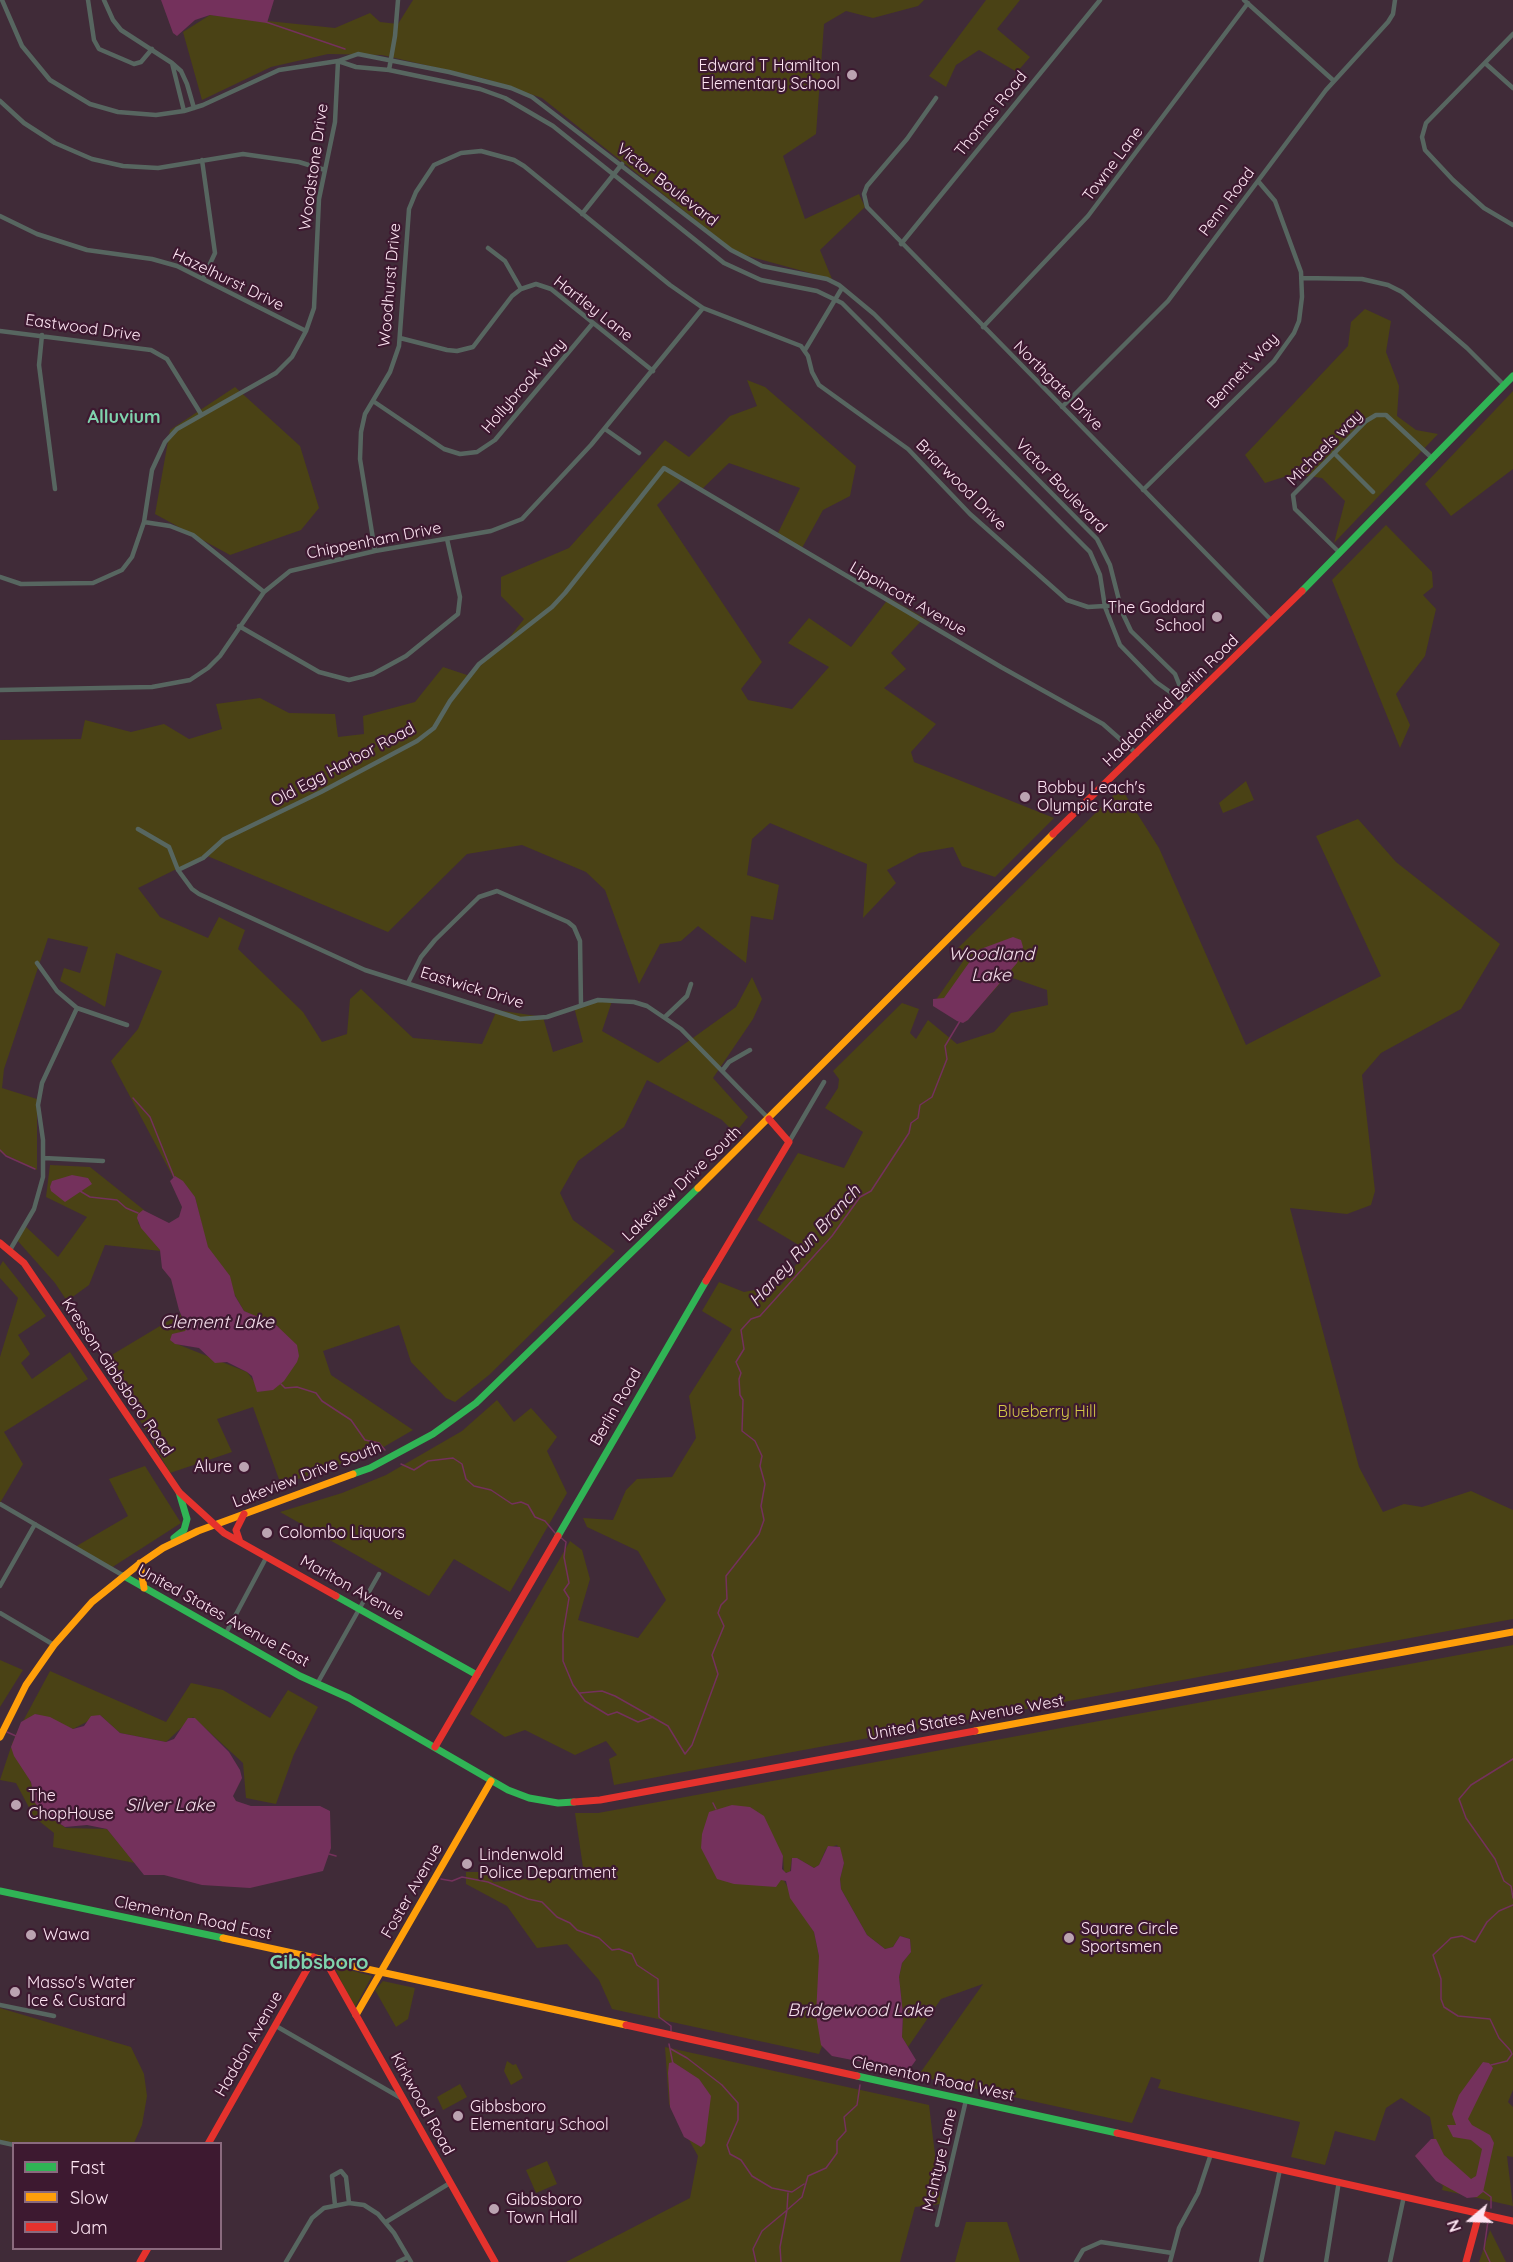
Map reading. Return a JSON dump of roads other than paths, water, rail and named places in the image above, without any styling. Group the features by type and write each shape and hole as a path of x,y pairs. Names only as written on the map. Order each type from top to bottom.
{"street":[{"name":"Victor Boulevard","path":"2,0 22,46 39,69 63,89 90,104 118,112 147,116 184,111 269,73 294,66 338,61 358,54 390,59 511,88 532,97 731,250 762,266 817,276 842,288 874,314 1097,539 1110,565 1121,605 1135,637 1175,674 1188,704"},
{"path":"88,0 94,40 99,49 136,64 141,62 152,49"},
{"path":"104,0 117,26 181,71 194,108"},
{"path":"389,70 398,0"},
{"name":"Thomas Road","path":"901,244 1100,0"},
{"name":"Penn Road","path":"1062,407 1168,301 1334,81 1388,22 1393,14 1395,0"},
{"path":"1246,2 1334,81"},
{"name":"Towne Lane","path":"983,327 1088,216 1246,2"},
{"path":"1513,34 1426,123 1422,130 1423,146 1430,158 1484,207 1513,224"},
{"name":"Victor Boulevard","path":"338,61 356,67 389,70 480,89 505,98 553,126 724,264 761,280 817,291 836,299 928,387 1090,552 1100,574 1105,607 1114,633 1127,654 1156,682 1188,704"},
{"name":"Woodstone Drive","path":"0,577 21,584 99,582 115,575 128,565 144,522 152,470 159,451 177,429 283,368 292,357 306,331 314,308 316,233 335,122 338,61"},
{"path":"171,63 184,111"},
{"path":"1485,63 1513,88"},
{"name":"Northgate Drive","path":"936,98 889,161 867,186 864,200 871,213 1272,621"},
{"path":"0,101 24,123 55,143 93,159 150,168 243,154 264,155 325,170"},
{"name":"Woodhurst Drive","path":"375,551 359,447 363,420 396,358 400,338 409,209 426,174 440,161 474,150 514,160 670,285 703,308 793,342 805,350"},
{"path":"202,160 215,253 203,279"},
{"path":"582,213 622,164"},
{"name":"Bennett Way","path":"1143,490 1285,347 1299,321 1302,278 1293,245 1275,201 1258,181"},
{"name":"Hazelhurst Drive","path":"0,216 38,234 87,250 164,262 306,331"},
{"path":"400,338 447,350 457,351 473,347 512,296 521,289 505,261 488,248"},
{"path":"786,286 792,272"},
{"path":"1302,278 1362,279 1388,285 1402,292 1467,348 1504,385"},
{"name":"Hartley Lane","path":"521,289 536,284 543,285 653,371"},
{"path":"805,350 842,288"},
{"name":"Chippenham Drive","path":"0,690 170,686 190,680 208,668 264,592 290,571 375,551 491,531 522,519 605,429 703,308"},
{"name":"Hollybrook Way","path":"373,401 444,449 460,454 477,452 495,440 593,323"},
{"name":"Eastwood Drive","path":"0,331 129,346 160,354 173,367 201,414"},
{"path":"42,335 39,366 55,489"},
{"name":"Briarwood Drive","path":"805,350 819,385 913,453 970,514 1067,600 1080,606 1121,605"},
{"name":"Haddonfield Berlin Road","path":"770,1119 1056,830 1137,754 1340,554 1513,376"},
{"name":"Michaels way","path":"1340,554 1295,509 1292,502 1293,495 1366,420 1376,415 1386,415 1433,459"},
{"path":"605,429 639,453"},
{"path":"1334,453 1373,492"},
{"name":"Lippincott Avenue","path":"664,468 1001,667 1103,724 1137,754"},
{"name":"Old Egg Harbor Road","path":"178,870 203,858 224,839 321,792 417,741 434,728 450,701 479,664 552,607 664,468"},
{"path":"144,522 170,526 193,534 264,592"},
{"path":"239,627 319,672 349,680 373,674 406,656 458,614 460,597 447,539"},
{"name":"Eastwick Drive","path":"138,829 169,847 178,870 192,889 210,900 345,963 520,1019 547,1017 598,1000 634,1002 665,1017 770,1119 789,1142"},
{"path":"408,983 421,957 435,939 479,897 498,891 568,922 574,927 580,941 581,1005"},
{"path":"37,963 57,991 77,1008 127,1025"},
{"path":"665,1017 687,996 691,984"},
{"path":"10,1250 34,1209 43,1177 44,1158 39,1093 77,1008"},
{"path":"722,1071 729,1062 750,1050"},
{"name":"Berlin Road","path":"435,1747 824,1082"},
{"name":"Lakeview Drive South","path":"0,1737 26,1685 54,1645 93,1602 140,1563 163,1548 214,1524 369,1468 450,1423 493,1388 770,1119"},
{"path":"44,1158 103,1161"},
{"name":"Kresson-Gibbsboro Road","path":"0,1243 24,1263 179,1492 214,1524"},
{"path":"163,1548 186,1527 186,1511 179,1492"},
{"name":"United States Avenue East","path":"0,1504 226,1634 317,1684 349,1698 435,1747"},
{"path":"240,1542 236,1530 246,1513"},
{"path":"0,1586 35,1524"},
{"name":"Marlton Avenue","path":"214,1524 266,1557 477,1675"},
{"path":"226,1634 266,1557"},
{"path":"140,1563 144,1588"},
{"path":"317,1684 379,1575"},
{"path":"0,1612 54,1645"},
{"name":"United States Avenue West","path":"435,1747 508,1790 542,1801 578,1803 1513,1632"},
{"name":"Foster Avenue","path":"356,2015 491,1781"},
{"name":"Clementon Road East","path":"0,1892 381,1972"},
{"name":"Haddon Avenue","path":"209,2142 314,1957"},
{"name":"Kirkwood Road","path":"326,1959 495,2262"},
{"name":"Clementon Road West","path":"381,1972 1513,2221"},
{"path":"0,2005 54,2016"},
{"path":"276,2026 404,2100"},
{"name":"McIntyre Lane","path":"937,2225 966,2100"},
{"path":"1170,2262 1179,2228 1198,2193 1212,2154"},
{"path":"1261,2262 1280,2169"},
{"path":"335,2205 332,2176 341,2171 346,2178 349,2203"},
{"path":"1326,2262 1339,2181"},
{"path":"386,2222 451,2182"},
{"path":"1390,2262 1404,2196"},
{"path":"286,2262 312,2218 324,2208 349,2203 372,2209 386,2222 411,2262"},
{"path":"1466,2262 1479,2214"},
{"path":"1076,2262 1083,2250 1101,2242 1172,2253"},
{"path":"398,2262 408,2256"}],"water":[{"path":"161,0 274,0 267,23 210,15 195,20 177,36 173,33"},
{"name":"Woodland Lake","path":"1013,937 1021,940 1023,947 1017,963 968,1020 963,1023 957,1021 933,1006 933,999 944,998 978,950"},
{"path":"72,1175 88,1178 92,1184 65,1202 51,1191 50,1187 52,1181"},
{"name":"Clement Lake","path":"175,1176 183,1181 195,1197 208,1247 230,1276 235,1296 244,1311 275,1324 297,1345 299,1356 297,1362 284,1381 273,1390 257,1392 252,1376 247,1372 227,1362 215,1363 199,1348 175,1344 170,1340 172,1334 185,1331 187,1328 179,1310 171,1279 162,1268 160,1250 141,1228 137,1218 143,1210 169,1223 179,1217 182,1207 170,1181"},
{"name":"Silver Lake","path":"35,1714 50,1717 73,1729 84,1726 91,1716 100,1715 120,1733 166,1742 174,1739 188,1718 195,1718 229,1752 240,1770 242,1778 233,1796 236,1801 251,1806 320,1806 330,1811 331,1848 323,1871 250,1888 202,1885 164,1875 144,1875 107,1829 87,1825 65,1827 44,1813 35,1803 31,1782 14,1756 11,1747 21,1722"},
{"name":"Bridgewood Lake","path":"732,1805 750,1807 764,1816 783,1856 782,1869 786,1873 791,1871 792,1858 797,1858 814,1868 819,1865 828,1846 840,1847 844,1863 840,1879 841,1889 867,1935 885,1949 893,1947 900,1936 910,1939 911,1952 902,1963 899,1977 903,2014 902,2037 916,2060 908,2071 832,2056 821,2045 816,2015 819,1956 814,1932 790,1898 786,1881 781,1880 776,1887 734,1884 717,1879 701,1848 702,1834 709,1812"},
{"path":"673,2062 699,2079 711,2096 705,2143 701,2147 684,2137 670,2107 668,2073 669,2063"},
{"path":"1483,2062 1489,2063 1493,2068 1468,2119 1472,2125 1490,2135 1494,2143 1483,2192 1477,2197 1467,2198 1436,2181 1415,2156 1431,2139 1436,2139 1444,2155 1471,2179 1476,2176 1482,2149 1471,2140 1453,2137 1447,2125 1456,2125 1452,2114 1459,2095"}],"waterway":[{"path":"266,22 345,49"},
{"name":"Haney Run Branch","path":"580,1693 602,1691 615,1696 668,1726 685,1754 692,1745 718,1674 712,1655 724,1626 718,1613 721,1605 727,1599 726,1576 759,1534 764,1520 761,1506 765,1484 760,1466 762,1456 755,1441 742,1431 743,1400 740,1395 739,1379 741,1373 736,1362 744,1349 741,1330 751,1319 760,1316 832,1236 860,1197 871,1191 909,1133 911,1123 918,1118 920,1105 932,1097 947,1059 945,1046 960,1021"},
{"path":"133,1098 150,1117 174,1177"},
{"path":"0,1150 6,1156 35,1169"},
{"path":"80,1191 90,1197 117,1200 126,1208 138,1213"},
{"path":"281,1384 285,1388 297,1387 316,1393 322,1401 351,1420 365,1440 379,1443 385,1450"},
{"path":"401,1464 414,1470 428,1461 453,1458 462,1464 466,1479 474,1486 491,1490 512,1504 521,1502 528,1505 535,1517 545,1521 555,1533"},
{"path":"559,1536 566,1542 564,1557 569,1583 564,1590 569,1598 563,1634 563,1661 573,1685 585,1701 608,1715 617,1712 638,1722 653,1717"},
{"path":"7,1732 16,1736"},
{"path":"1513,1759 1471,1785 1459,1799 1466,1818 1495,1859 1504,1881 1511,1886 1513,1898"},
{"path":"713,1803 716,1809"},
{"path":"329,1854 336,1856"},
{"path":"441,1879 452,1881 462,1877 488,1882 528,1899 542,1902 557,1917 570,1923 577,1930 599,1938 612,1950 619,1949 632,1954 637,1965 658,1979 659,2017 671,2026 671,2031"},
{"path":"1491,2065 1507,2061 1512,2054 1510,2050 1499,2038 1490,2019 1458,2016 1444,2007 1441,1999 1441,1979 1433,1955 1451,1938 1462,1936 1475,1942 1487,1922 1499,1911 1513,1905"},
{"path":"669,2044 673,2064"},
{"path":"671,2049 687,2058 722,2085 738,2103 738,2120 727,2145 730,2154 741,2160 752,2176 772,2188 792,2192 804,2184"},
{"path":"781,2262 780,2247 787,2210 802,2197 808,2176 826,2168 837,2153 837,2141 846,2131 844,2117 857,2105 860,2085"},
{"path":"1483,2191 1491,2197 1491,2208"},
{"path":"787,2209 788,2193"},
{"path":"756,2262 753,2249 762,2231 786,2211"},
{"path":"1488,2221 1484,2249 1490,2262"}],"place":[{"name":"Edward T Hamilton Elementary School","path":"852,75"},
{"name":"The Goddard School","path":"1217,617"},
{"name":"Bobby Leach's Olympic Karate","path":"1025,797"},
{"name":"Alure","path":"244,1467"},
{"name":"Colombo Liquors","path":"267,1533"},
{"name":"The ChopHouse","path":"16,1805"},
{"name":"Lindenwold Police Department","path":"467,1864"},
{"name":"Wawa","path":"31,1935"},
{"name":"Square Circle Sportsmen","path":"1069,1938"},
{"name":"Masso's Water Ice & Custard","path":"15,1992"},
{"name":"Gibbsboro Elementary School","path":"458,2116"},
{"name":"Gibbsboro Town Hall","path":"494,2209"}],"district":[{"name":"Alluvium","path":"124,418"},
{"name":"Gibbsboro","path":"319,1963"}],"park label":[{"name":"Blueberry Hill","path":"1047,1412"}]}
